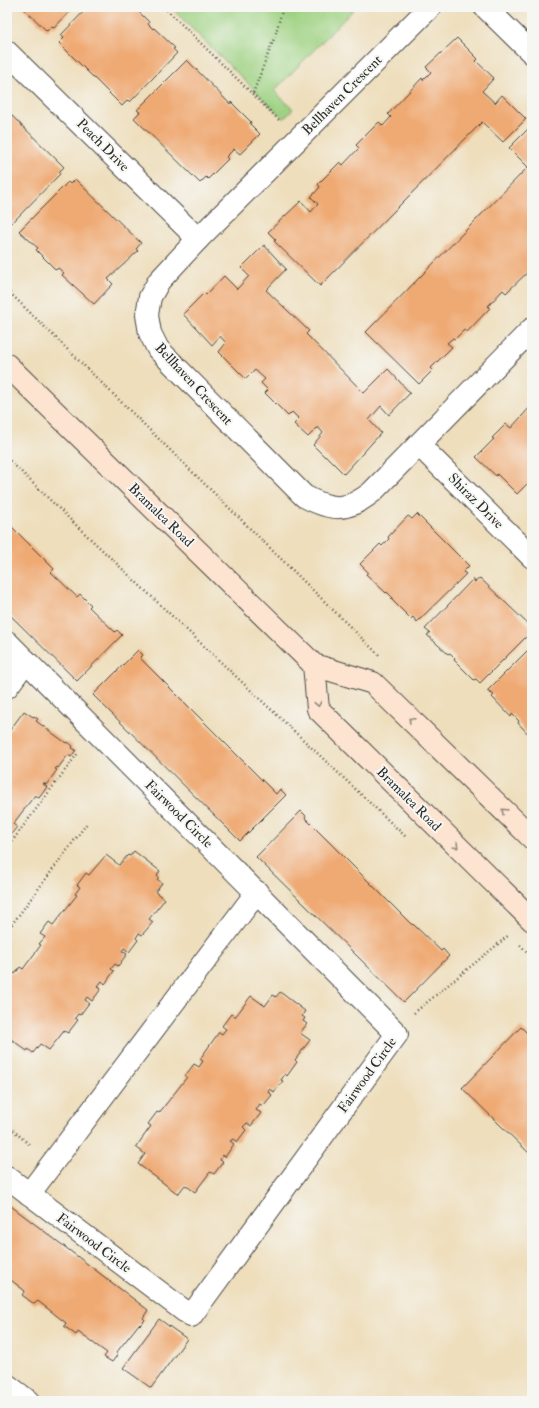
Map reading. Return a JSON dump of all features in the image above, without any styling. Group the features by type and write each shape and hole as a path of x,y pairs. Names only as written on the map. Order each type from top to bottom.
{"main road":[{"name":"Bramalea Road","path":"7,365 314,665 373,683 532,838"},
{"name":"Bramalea Road","path":"314,665 318,709 532,920"}],"street":[{"name":"Bellhaven Crescent","path":"430,7 159,281 150,297 147,315 150,333 158,349 304,496 320,505 347,507 360,502 372,492 532,329"},
{"path":"485,7 532,53"},
{"name":"Peach Drive","path":"7,52 198,240"},
{"name":"Shiraz Drive","path":"419,445 532,557"},
{"name":"Fairwood Circle","path":"7,642 397,1034 191,1316 7,1177"},
{"path":"7,687 26,661"},
{"path":"29,1194 257,892"},
{"path":"7,1385 28,1401"}],"path":[{"path":"164,7 283,124"},
{"path":"253,93 275,36 283,7"},
{"path":"7,290 385,661"},
{"path":"7,458 407,838"},
{"path":"7,848 96,730"},
{"path":"7,931 88,822"},
{"path":"393,1029 510,935 505,930"},
{"path":"515,940 532,957"}],"green space":[{"path":"170,7 356,7 274,91 293,109 284,119"}],"building":[{"path":"22,7 74,7 54,28 52,26 47,31"},
{"path":"88,7 134,7 149,22 148,24 153,29 154,28 175,48 173,49 177,53 130,102 128,100 122,106 59,43 64,38 61,35"},
{"path":"457,38 478,59 476,61 494,78 482,91 495,103 502,95 526,119 503,142 482,122 320,286 274,241 276,240 268,232 301,201 311,212 318,204 311,197 320,187 318,184 340,162 343,165 359,148 356,145 379,122 383,126 391,117 388,114 422,78 423,80 431,72 426,67"},
{"path":"187,60 230,104 231,102 251,122 250,124 260,134 240,154 234,149 226,157 228,159 208,179 206,177 200,183 134,118 140,112 137,110"},
{"path":"7,111 64,167 59,172 60,174 12,223 7,219"},
{"path":"532,125 532,258 526,264 531,269 506,293 503,290 488,306 490,308 467,332 464,330 455,339 453,338 447,343 452,347 431,368 433,370 419,384 366,332 528,167 509,148"},
{"path":"75,179 141,243 136,249 138,251 108,279 113,284 94,304 62,275 64,273 58,268 56,270 36,250 38,248 19,231 68,182 70,184"},
{"path":"264,245 286,269 266,290 309,331 306,334 364,393 388,369 410,393 389,415 381,406 369,420 381,433 344,474 313,445 323,433 318,427 308,437 294,424 299,419 292,412 288,416 265,393 268,390 261,383 265,379 255,370 246,379 219,352 226,343 220,336 212,345 183,314 204,293 206,295 224,276 237,289 249,276 241,268"},
{"path":"532,405 532,483 530,481 517,494 497,474 496,476 476,457 494,439 492,438 506,424 511,428"},
{"path":"417,514 469,566 463,572 466,574 417,622 413,617 411,619 391,599 393,598 387,592 386,593 366,574 368,572 360,564 380,544 382,546 389,539 388,537 408,516 412,519"},
{"path":"7,522 54,569 51,572 77,597 80,594 91,605 89,607 115,632 117,630 122,635 77,681 7,612"},
{"path":"480,578 532,628 528,633 529,634 480,683 476,679 474,680 454,660 455,658 450,653 448,654 427,635 430,633 425,629 473,579 475,582"},
{"path":"532,646 532,738 518,723 519,721 512,714 511,717 492,697 494,695 487,691"},
{"path":"138,650 143,655 140,658 276,794 280,789 286,795 240,841 93,695"},
{"path":"24,711 38,719 36,721 66,743 68,742 73,746 72,748 76,750 71,757 68,755 58,768 57,767 55,769 57,770 46,785 44,783 43,784 47,787 39,798 35,795 13,824 17,827 8,838 7,734"},
{"path":"301,811 306,816 305,818 411,924 414,925 441,951 443,949 449,956 404,1002 256,857"},
{"path":"134,851 160,871 157,875 159,877 157,879 162,883 155,892 165,899 149,919 153,922 142,935 139,933 136,938 138,940 129,952 124,948 122,951 127,954 118,966 115,964 111,969 114,971 105,984 102,981 98,986 101,989 92,1001 87,997 85,1000 89,1003 80,1015 78,1014 75,1018 78,1020 68,1033 64,1031 49,1050 40,1044 33,1053 28,1049 27,1051 7,1036 7,977 12,971 15,974 20,967 23,969 41,945 39,944 45,937 40,934 49,922 53,925 77,895 75,894 80,887 77,885 86,873 89,875 106,855 119,865"},
{"path":"280,992 305,1011 302,1016 305,1018 303,1021 307,1024 300,1033 310,1040 295,1060 297,1062 287,1076 285,1074 281,1080 283,1081 274,1092 269,1089 268,1092 272,1095 263,1106 260,1104 256,1110 261,1113 251,1126 247,1123 243,1127 246,1130 237,1142 233,1139 230,1141 234,1144 225,1157 223,1155 220,1160 223,1162 214,1174 210,1172 195,1192 185,1185 178,1194 138,1164 145,1154 136,1147 151,1126 148,1124 157,1112 159,1113 187,1077 185,1076 194,1064 199,1067 203,1061 200,1059 219,1032 222,1034 226,1029 222,1026 231,1014 235,1017 251,996 265,1006 273,995 276,997"},
{"path":"521,1027 532,1038 532,1156 462,1088"},
{"path":"7,1203 148,1310 143,1318 145,1320 140,1325 139,1324 116,1353 118,1354 112,1362 104,1357 107,1353 78,1332 76,1335 64,1326 66,1323 38,1301 34,1304 22,1295 25,1291 7,1277"},
{"path":"159,1319 187,1339 151,1388 123,1368"}]}
